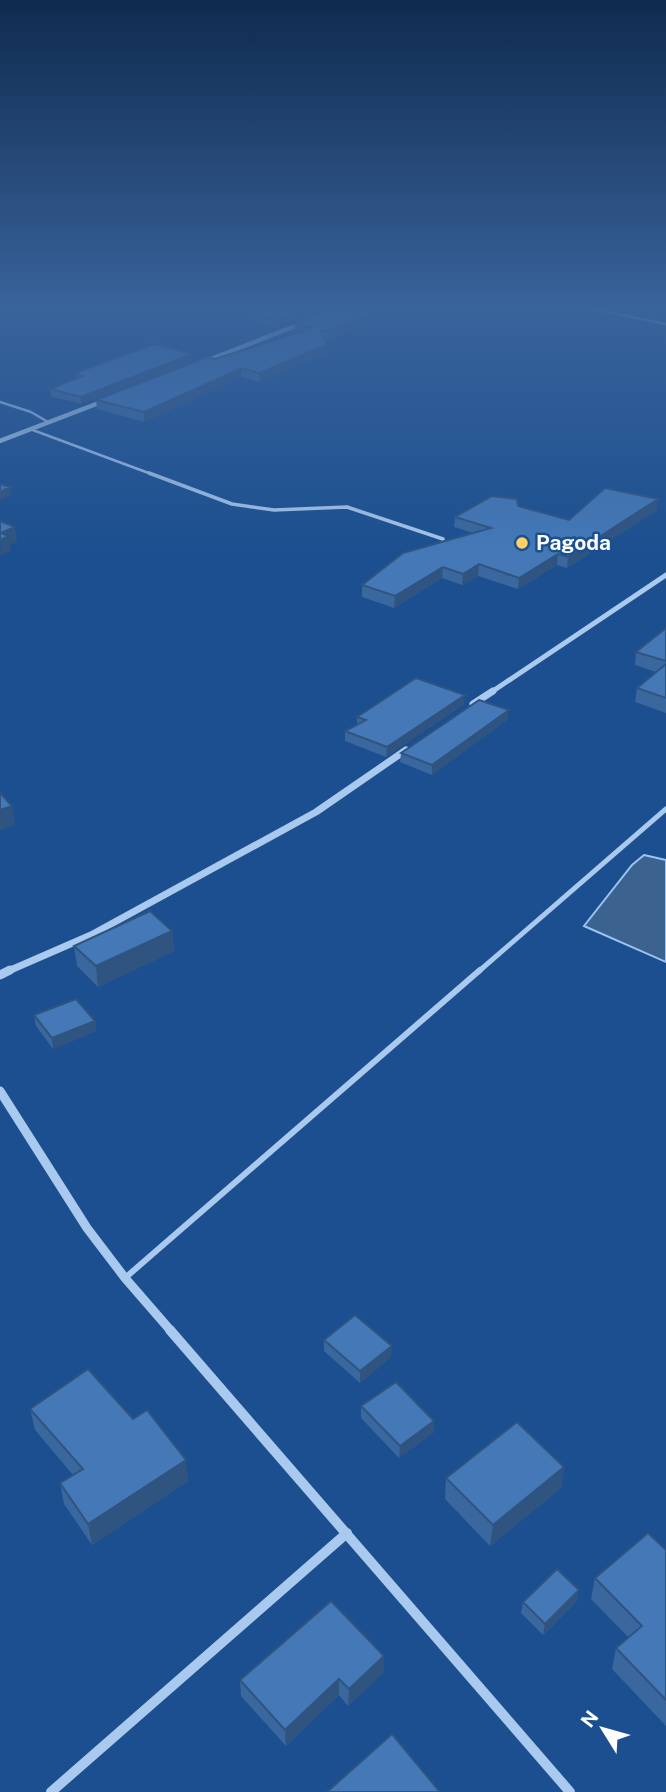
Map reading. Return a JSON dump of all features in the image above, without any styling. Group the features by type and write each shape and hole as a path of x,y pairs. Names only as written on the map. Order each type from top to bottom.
{"street":[{"path":"0,441 111,398"},
{"path":"462,712 666,575"},
{"path":"0,975 91,935 316,812 417,743"},
{"path":"0,1091 87,1228 125,1278 570,1792"},
{"path":"51,1792 347,1534"}],"lane":[{"path":"0,402 31,412 48,422"},
{"path":"30,429 232,504 274,510 346,507 443,539"},
{"path":"125,1278 666,809"}],"water":[{"path":"644,855 666,860 666,962 584,926 632,865"}],"building":[{"path":"51,389 103,389 81,397"},
{"path":"125,389 196,389 144,412 96,400"},
{"path":"0,484 10,487 0,492"},
{"path":"605,488 658,499 568,557 558,554 519,578 479,564 463,574 443,567 395,596 362,585 403,553 491,528 455,517 492,496 517,499 518,506 569,520"},
{"path":"0,521 15,527 1,533 9,536 0,540"},
{"path":"666,628 666,661 636,652"},
{"path":"666,664 666,698 637,688"},
{"path":"416,678 465,695 387,747 345,731 366,720 357,717"},
{"path":"479,700 509,710 432,765 401,753"},
{"path":"0,793 12,806 0,810"},
{"path":"150,911 172,931 96,966 74,946"},
{"path":"76,999 95,1021 52,1038 34,1015"},
{"path":"355,1315 392,1346 360,1371 324,1340"},
{"path":"88,1369 133,1419 147,1410 186,1460 88,1524 60,1483 83,1469 30,1409"},
{"path":"396,1382 434,1421 400,1446 361,1406"},
{"path":"517,1422 564,1467 493,1525 446,1478"},
{"path":"648,1533 666,1550 666,1700 616,1648 642,1626 595,1578"},
{"path":"557,1569 579,1590 545,1624 523,1602"},
{"path":"331,1601 384,1656 349,1689 339,1679 285,1730 240,1680"},
{"path":"392,1734 440,1792 327,1792"}],"place":[{"name":"Pagoda","path":"522,543"}]}
